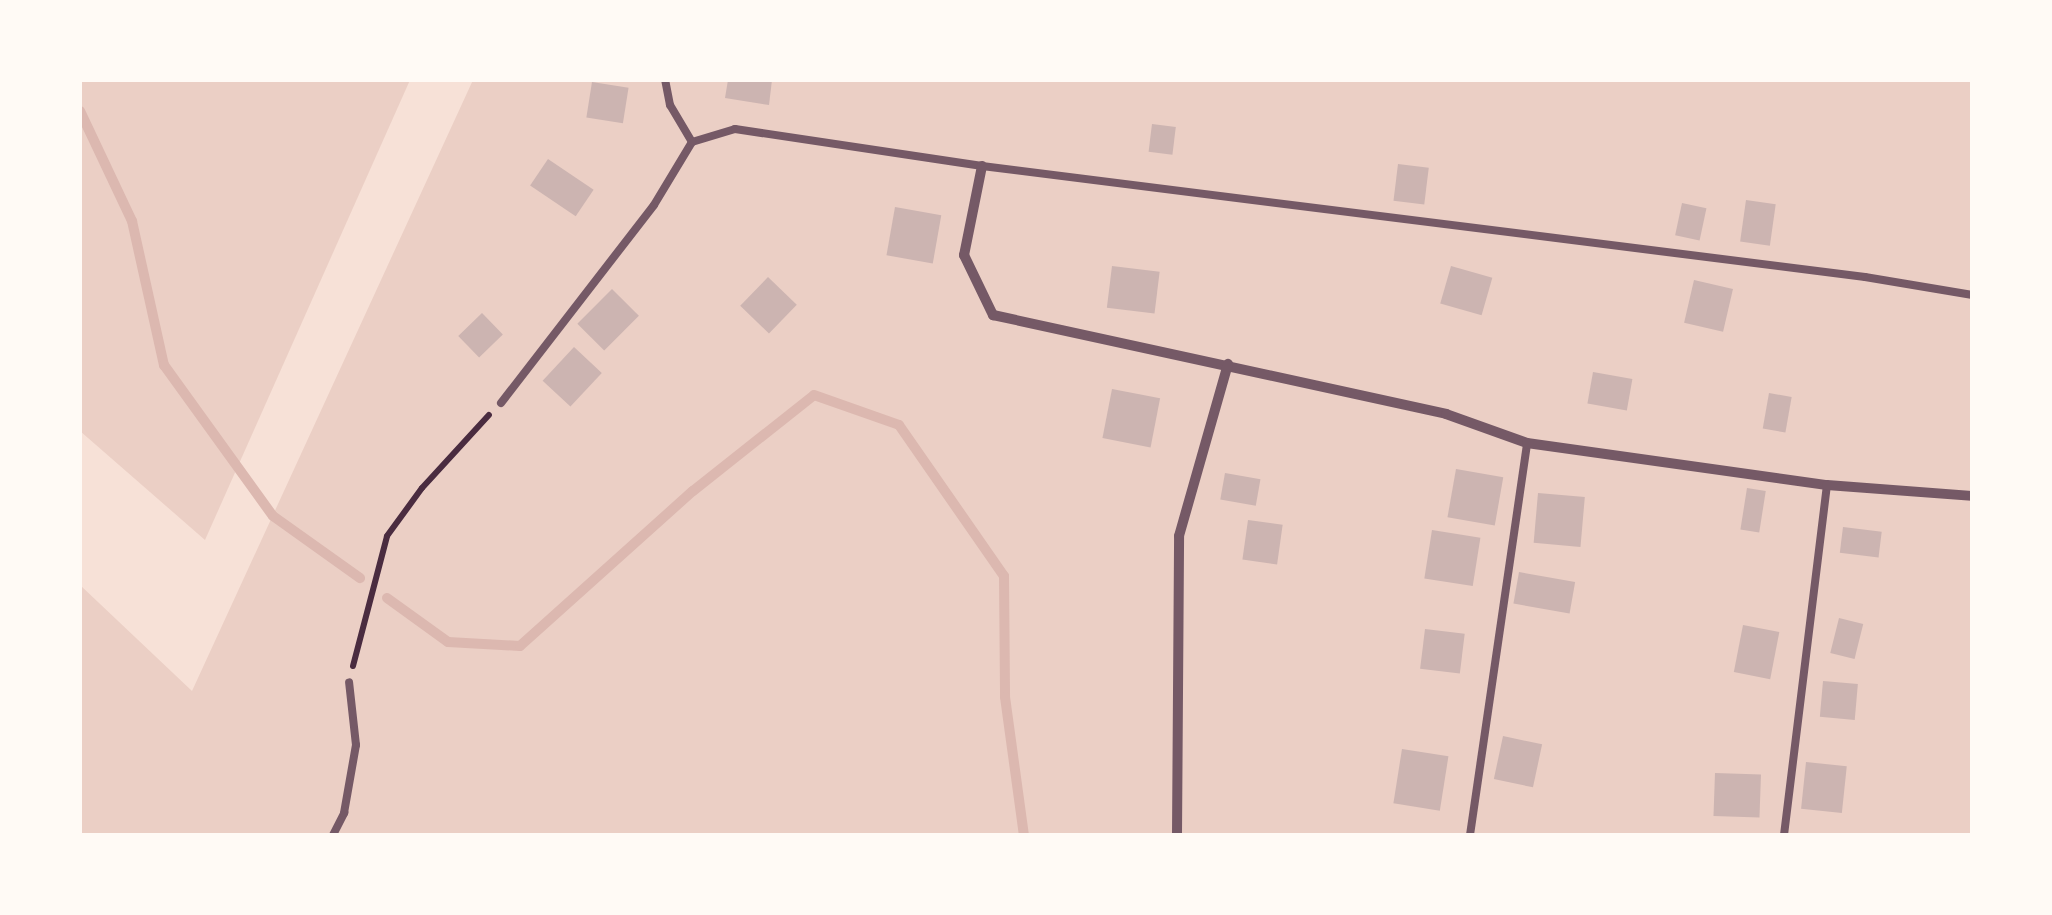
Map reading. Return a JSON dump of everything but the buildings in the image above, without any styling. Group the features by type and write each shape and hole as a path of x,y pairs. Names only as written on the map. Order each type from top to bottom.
{"street":[{"path":"982,166 964,256 992,315 1446,414 1527,443 1828,485 1972,496"},
{"path":"1177,835 1179,536 1228,364"}],"lane":[{"path":"665,80 670,105 692,142"},
{"path":"501,403 654,205 692,142 735,129 982,166 1865,276 1972,295"},
{"path":"1470,835 1527,443"},
{"path":"1784,835 1828,485"},
{"path":"333,835 344,813 356,744 349,682"}],"path":[{"path":"349,682 387,536 422,488 501,403"}],"shaded area":[{"path":"80,80 410,80 205,540 80,431"},
{"path":"473,80 1972,80 1972,835 80,835 80,585 192,691"}],"waterway":[{"path":"80,111 132,221 164,365 273,516 360,578"},
{"path":"387,598 448,642 520,646 693,491 814,395 899,425 1004,576 1005,697 1024,835"}]}
